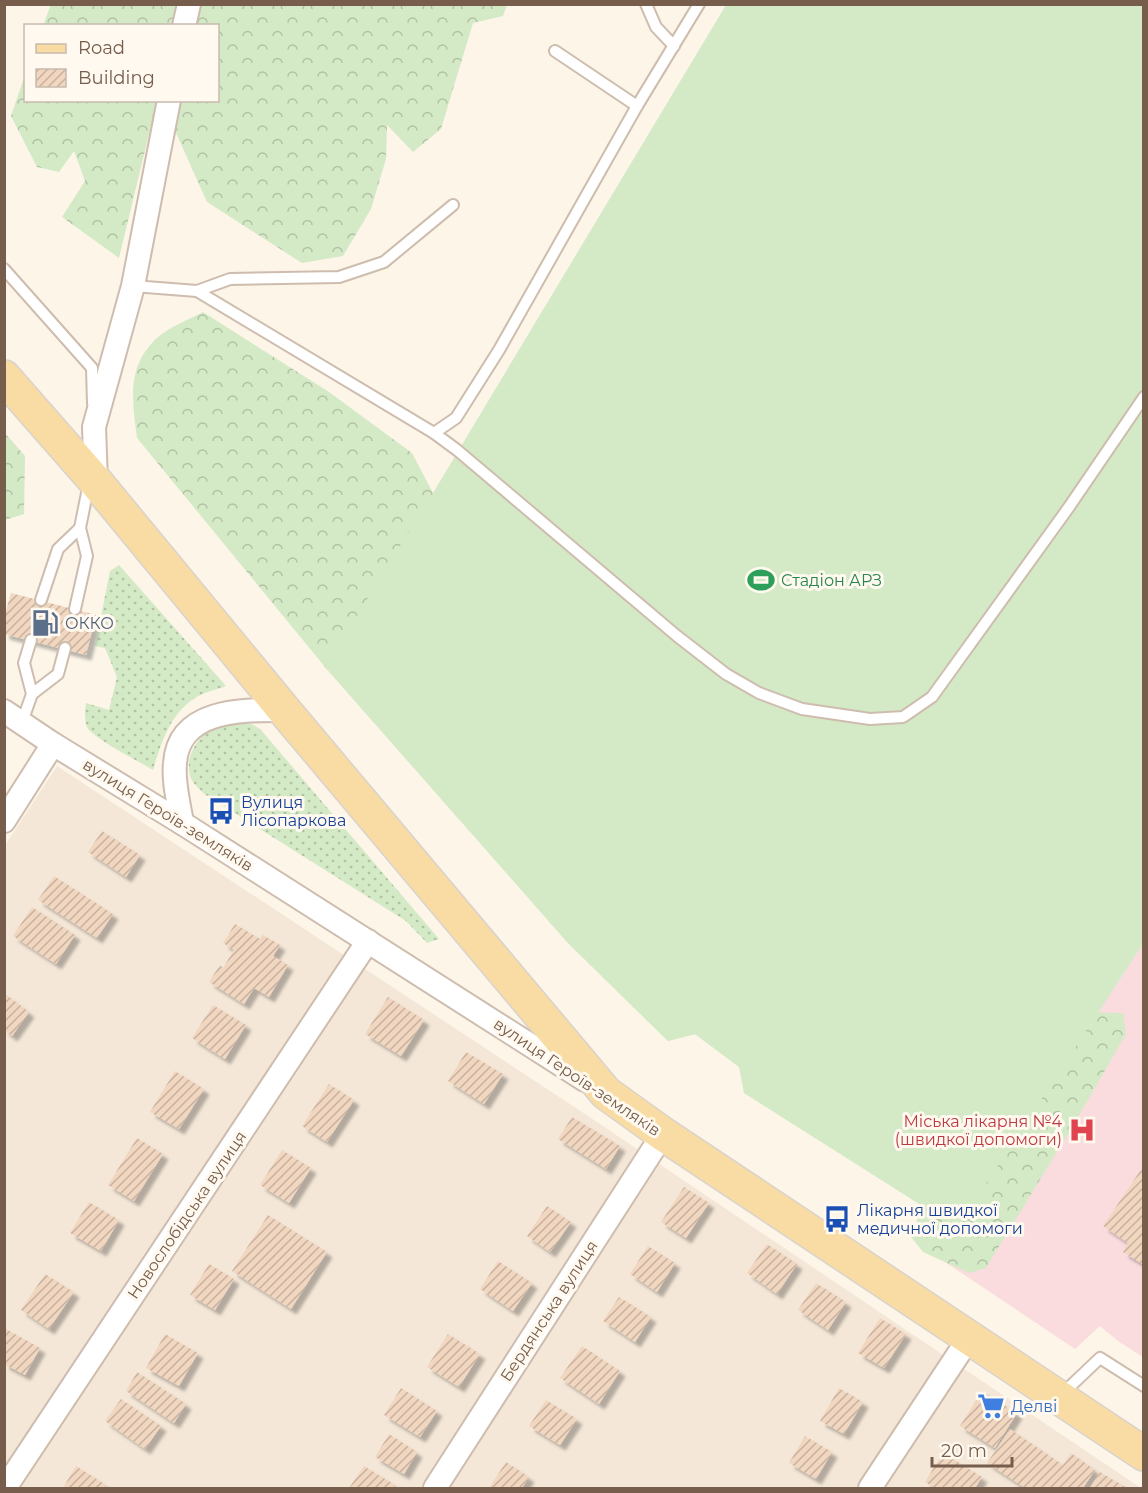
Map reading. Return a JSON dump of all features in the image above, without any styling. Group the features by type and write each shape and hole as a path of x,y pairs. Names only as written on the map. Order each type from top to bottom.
{"main road":[{"path":"4,377 93,479 606,1093"},
{"name":"вулиця Героїв-земляків","path":"606,1093 663,1134 1143,1454"}],"street":[{"path":"184,24 189,4"},
{"path":"93,479 94,427 133,286 169,102"},
{"path":"182,823 175,762 180,745 189,731 219,714 238,710 284,710"},
{"name":"вулиця Героїв-земляків","path":"13,717 606,1093"},
{"path":"4,821 53,744"},
{"name":"Новослобідська вулиця","path":"5,1488 368,941"},
{"name":"Бердянська вулиця","path":"435,1488 663,1134"},
{"path":"870,1488 969,1338"}],"lane":[{"path":"646,4 656,27 674,46"},
{"path":"434,434 456,418 499,350 699,4"},
{"path":"555,51 638,106"},
{"path":"133,286 197,291 230,279 339,277 384,262 453,205"},
{"path":"4,269 92,368 94,427"},
{"path":"197,291 457,450 677,636 726,674 759,693 802,709 870,719 903,717 932,697 1069,507 1143,397"},
{"path":"75,609 87,556 80,528 93,479"},
{"path":"41,600 57,549 80,528"},
{"path":"31,640 24,663 32,694"},
{"path":"13,717 32,694 58,674 65,648"},
{"path":"1058,1397 1100,1358 1143,1386"}],"shaded area":[{"path":"57,766 585,1114 1141,1488 5,1488 4,847"},
{"name":"Міська лікарня №4 (швидкої допомоги)","path":"1143,944 1143,1357 1100,1326 1075,1349 936,1256"}],"green space":[{"path":"51,4 507,5 503,16 473,23 441,129 413,152 387,125 386,159 371,209 343,256 302,263 207,202 164,102 219,102 219,24 44,24"},
{"name":"Стадіон АРЗ","path":"726,5 1143,5 1143,944 957,1228 744,1093 739,1067 695,1034 668,1041 568,943 325,667 433,493"},
{"path":"24,78 24,102 157,102 119,258 62,217 85,181 74,151 59,172 37,167 11,116"},
{"path":"203,312 329,392 412,453 433,493 470,493 1085,1012 1123,1013 1126,1034 986,1268 969,1273 923,1252 911,1237 921,1201 695,1034 668,1041 568,943 325,667 137,438 133,397 136,372 141,360 158,337"},
{"path":"4,432 25,456 24,514 5,520"},
{"path":"119,565 226,686 199,696 179,712 163,740 153,770 98,738 87,727 85,721 86,703 109,710 117,677 105,648 95,646 110,571"},
{"path":"235,722 252,724 261,730 439,939 427,943 406,921 203,793 196,786 192,780 189,763 198,741 218,726"}],"building":[{"path":"11,593 96,615 86,655 4,634 4,618"},
{"path":"102,831 140,855 126,877 88,852"},
{"path":"54,876 113,914 97,938 38,900"},
{"path":"32,907 75,935 56,964 13,936"},
{"path":"235,924 260,939 263,935 280,945 273,956 288,965 269,997 254,988 244,1004 209,982 220,965 223,968 234,950 223,943"},
{"path":"4,993 29,1012 12,1036 4,1030"},
{"path":"388,997 424,1020 401,1056 365,1034"},
{"path":"213,1005 246,1025 225,1059 192,1038"},
{"path":"466,1052 503,1074 484,1104 448,1081"},
{"path":"175,1071 204,1089 179,1129 150,1112"},
{"path":"329,1084 354,1100 327,1142 302,1126"},
{"path":"572,1117 620,1146 606,1169 558,1139"},
{"path":"137,1138 163,1154 134,1201 108,1185"},
{"path":"282,1150 311,1168 289,1203 260,1185"},
{"path":"1144,1165 1144,1265 1123,1252 1128,1243 1103,1226"},
{"path":"684,1187 709,1203 686,1238 661,1222"},
{"path":"89,1202 119,1220 101,1251 70,1233"},
{"path":"547,1206 571,1222 550,1252 527,1236"},
{"path":"268,1215 327,1252 291,1309 232,1271"},
{"path":"767,1244 797,1264 777,1294 747,1273"},
{"path":"648,1246 675,1263 657,1292 630,1274"},
{"path":"498,1261 532,1283 513,1311 480,1289"},
{"path":"209,1264 234,1279 215,1310 190,1295"},
{"path":"45,1274 74,1292 49,1329 21,1310"},
{"path":"816,1283 846,1302 828,1330 798,1310"},
{"path":"619,1297 651,1317 635,1342 603,1321"},
{"path":"880,1318 906,1334 884,1368 858,1353"},
{"path":"6,1329 40,1348 25,1375 4,1364"},
{"path":"165,1334 198,1353 179,1386 146,1368"},
{"path":"448,1334 480,1354 459,1387 427,1367"},
{"path":"582,1346 620,1371 599,1404 560,1378"},
{"path":"137,1372 186,1404 174,1423 126,1391"},
{"path":"401,1388 437,1411 420,1437 384,1415"},
{"path":"839,1388 863,1402 844,1434 820,1421"},
{"path":"982,1391 1017,1413 995,1448 960,1426"},
{"path":"121,1399 161,1426 145,1449 105,1421"},
{"path":"546,1400 577,1419 560,1445 529,1426"},
{"path":"1010,1429 1063,1465 1071,1453 1095,1470 1083,1488 1025,1488 987,1463"},
{"path":"389,1434 417,1452 404,1474 375,1457"},
{"path":"805,1436 832,1452 816,1479 789,1463"},
{"path":"943,1453 982,1477 975,1488 935,1488 925,1482"},
{"path":"506,1462 529,1477 522,1488 489,1488"},
{"path":"76,1466 106,1485 103,1488 63,1488"},
{"path":"364,1466 395,1485 393,1488 349,1488"},
{"path":"1100,1472 1127,1488 1090,1488"}],"place":[{"name":"Стадіон АРЗ","path":"761,580"},
{"name":"ОККО","path":"45,623"},
{"name":"Вулиця Лісопаркова","path":"221,811"},
{"name":"Міська лікарня №4 (швидкої допомоги)","path":"1082,1130"},
{"name":"Лікарня швидкої медичної допомоги","path":"837,1219"},
{"name":"Делві","path":"991,1406"}]}
